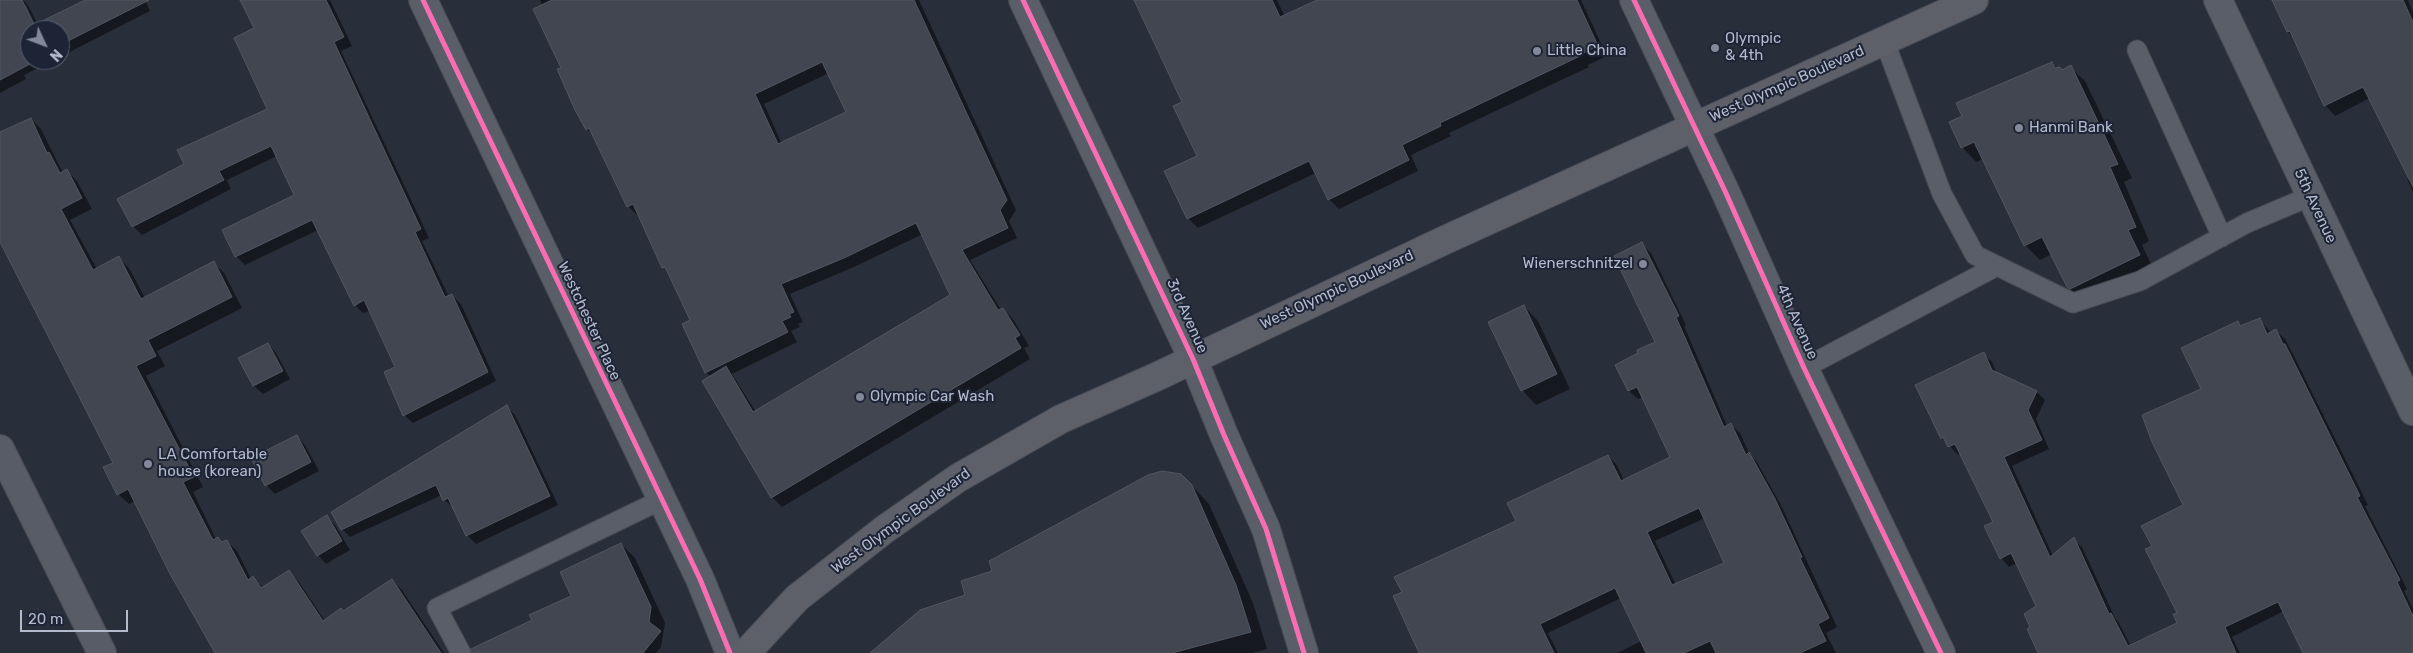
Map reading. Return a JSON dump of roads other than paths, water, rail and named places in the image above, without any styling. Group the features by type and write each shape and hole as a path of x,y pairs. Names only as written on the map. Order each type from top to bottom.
{"main road":[{"name":"West Olympic Boulevard","path":"746,653 797,598 885,529 958,478 1061,420 1445,240 1974,0"},
{"path":"0,449 102,653"}],"street":[{"name":"Westchester Place","path":"423,0 700,579 730,653"},
{"name":"3rd Avenue","path":"1024,0 1193,359 1266,530 1304,653"},
{"name":"4th Avenue","path":"1634,0 1694,126 1804,368 1941,653"},
{"name":"5th Avenue","path":"2218,0 2413,411"}],"lane":[{"path":"1884,40 1942,194 1975,256 2073,303 2140,281 2247,223 2311,196"},
{"path":"2136,50 2222,238"},
{"path":"1804,368 1997,266"},
{"path":"461,653 437,608 661,500"}],"place":[{"name":"Olympic & 4th","path":"1715,48"},
{"name":"Little China","path":"1537,51"},
{"name":"Hanmi Bank","path":"2019,128"},
{"name":"Wienerschnitzel","path":"1643,264"},
{"name":"Olympic Car Wash","path":"860,397"},
{"name":"LA Comfortable house (korean)","path":"148,464"}]}
